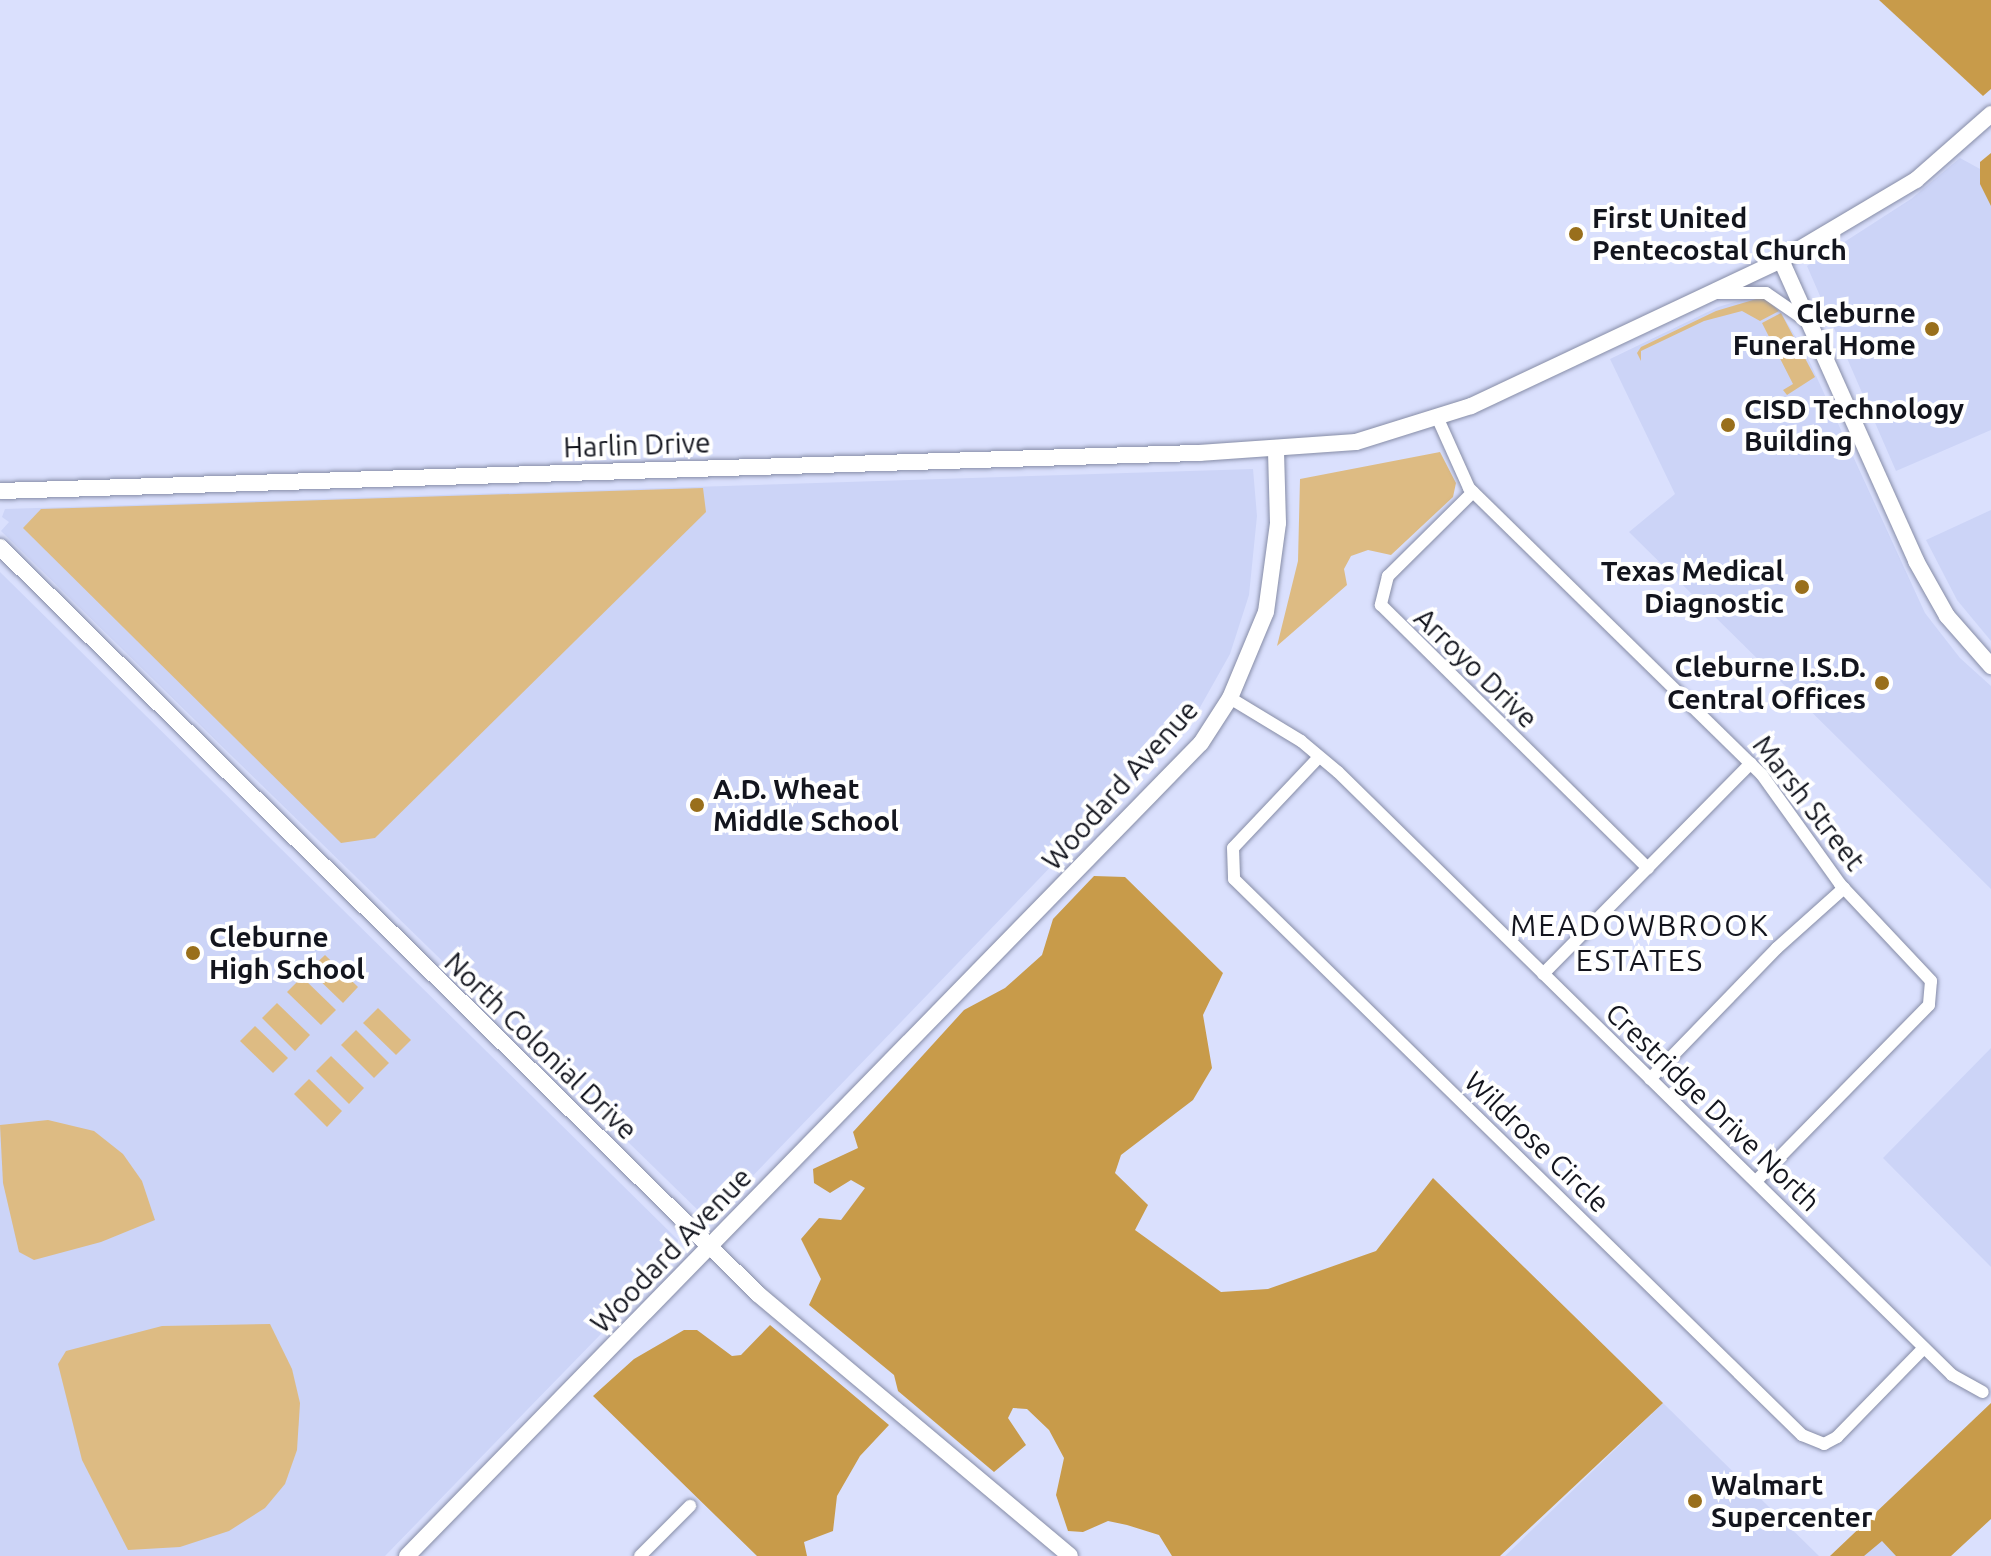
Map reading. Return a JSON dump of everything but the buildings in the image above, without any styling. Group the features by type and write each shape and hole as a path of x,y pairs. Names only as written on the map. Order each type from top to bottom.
{"street":[{"path":"1276,451 1356,442 1438,419 1713,293 1781,260 1916,180 1991,114"},
{"path":"1781,260 1814,327 1916,561 1947,616 1991,666"},
{"path":"1713,293 1764,292 1814,327"},
{"name":"Marsh Street","path":"1438,419 1473,492 1751,763 1844,888 1926,969 1933,993 1929,1005 1756,1181"},
{"name":"Harlin Drive","path":"0,491 1276,451"},
{"name":"Woodard Avenue","path":"408,1556 1191,754 1230,698 1257,637 1272,587 1278,523 1276,451"},
{"name":"Arroyo Drive","path":"1473,492 1388,576 1381,605 1648,868"},
{"name":"North Colonial Drive","path":"0,547 710,1247 800,1330 1070,1556"},
{"name":"Crestridge Drive North","path":"1230,698 1319,757 1952,1375 1983,1392"},
{"name":"Wildrose Circle","path":"1319,757 1233,848 1234,879 1733,1368 1812,1443 1824,1444 1924,1348"},
{"path":"1543,974 1751,763"},
{"path":"1650,1079 1777,948 1844,888"},
{"path":"640,1556 690,1506"}],"shaded area":[{"path":"1879,0 1991,0 1991,89 1983,96"},
{"path":"1991,153 1991,206 1980,184 1980,162"},
{"path":"1960,158 1991,175 1991,430 1896,471 1807,266 1911,199"},
{"path":"1758,295 1777,306 1806,354 1925,613 1960,658 1991,686 1991,889 1629,532 1675,494 1610,359 1718,307"},
{"path":"1763,297 1779,311 1760,321 1742,311 1704,321 1641,351 1641,361 1637,353 1641,347 1716,311"},
{"path":"1781,313 1815,377 1787,395 1783,390 1793,384 1762,323"},
{"path":"1440,452 1456,483 1453,497 1391,555 1368,550 1351,556 1344,569 1347,585 1277,646 1298,561 1300,479"},
{"name":"A.D. Wheat Middle School","path":"1253,469 1257,516 1249,595 1230,654 1194,718 717,1213 712,1216 706,1209 705,1217 1,531 9,522 2,517 5,509"},
{"path":"703,488 706,512 375,838 341,843 23,528 41,509"},
{"path":"1991,510 1991,641 1957,600 1926,540"},
{"name":"Cleburne High School","path":"0,572 678,1240 675,1258 385,1556 0,1556"},
{"path":"1094,876 1125,877 1223,973 1203,1015 1212,1068 1193,1100 1121,1155 1115,1173 1148,1205 1135,1230 1221,1292 1268,1289 1376,1251 1433,1178 1663,1403 1500,1556 1172,1556 1159,1535 1127,1525 1108,1521 1083,1532 1068,1531 1056,1495 1064,1458 1049,1430 1027,1409 1013,1408 1008,1418 1026,1445 994,1472 898,1391 894,1375 809,1305 821,1279 801,1239 819,1218 841,1220 865,1188 851,1180 830,1193 814,1183 813,1169 858,1148 853,1132 964,1010 1005,988 1042,955 1053,919"},
{"path":"325,955 358,987 343,1003 309,970"},
{"path":"302,977 336,1010 321,1025 287,992"},
{"path":"277,1003 310,1035 295,1051 262,1018"},
{"path":"378,1008 411,1040 396,1055 363,1023"},
{"path":"255,1026 288,1058 273,1073 240,1041"},
{"path":"356,1030 389,1063 374,1078 341,1045"},
{"path":"1991,1048 1991,1267 1883,1158"},
{"path":"331,1056 364,1088 349,1104 316,1071"},
{"path":"309,1079 342,1111 327,1127 294,1094"},
{"path":"48,1120 94,1131 123,1154 142,1181 155,1220 101,1242 34,1260 19,1252 3,1183 0,1125"},
{"path":"270,1324 292,1369 300,1403 297,1450 285,1484 265,1508 229,1531 180,1547 128,1550 82,1460 58,1364 66,1351 162,1326"},
{"path":"770,1325 889,1425 860,1456 837,1496 833,1531 804,1542 807,1556 757,1556 593,1396 634,1359 684,1330 697,1330 732,1356 741,1355"},
{"path":"1663,1403 1819,1556 1505,1556"},
{"path":"1991,1403 1991,1519 1951,1556 1896,1556 1882,1541 1864,1556 1830,1556"},
{"path":"1882,1532 1904,1556 1857,1556"}],"place":[{"name":"First United Pentecostal Church","path":"1576,234"},
{"name":"Cleburne Funeral Home","path":"1932,329"},
{"name":"CISD Technology Building","path":"1728,425"},
{"name":"Texas Medical Diagnostic","path":"1802,587"},
{"name":"Cleburne I.S.D. Central Offices","path":"1882,683"},
{"name":"A.D. Wheat Middle School","path":"697,805"},
{"name":"Cleburne High School","path":"193,953"},
{"name":"Walmart Supercenter","path":"1695,1501"}],"district":[{"name":"MEADOWBROOK ESTATES","path":"1640,942"}]}
